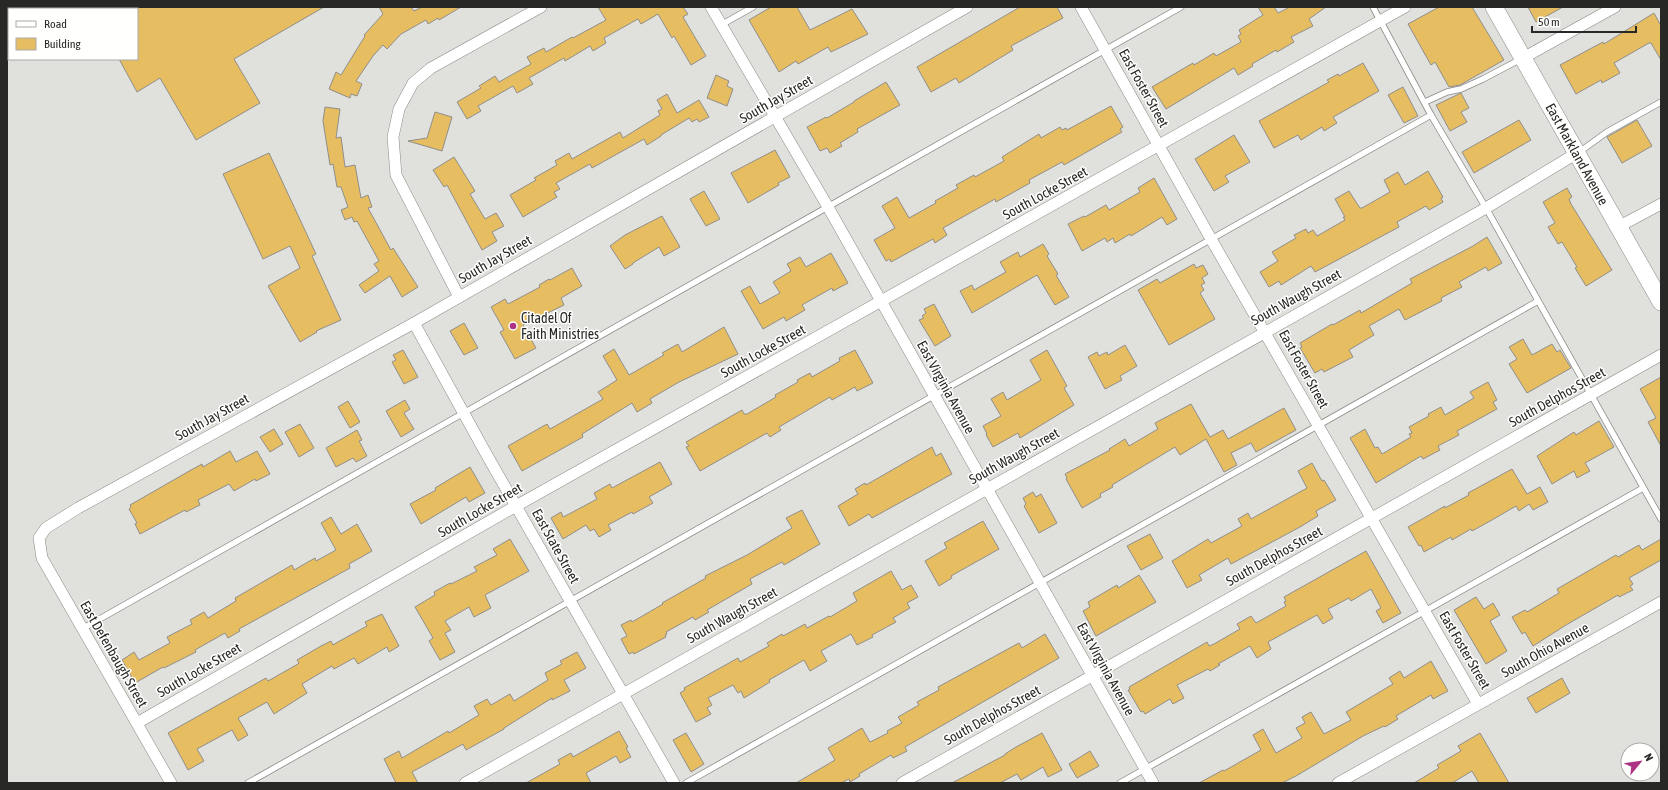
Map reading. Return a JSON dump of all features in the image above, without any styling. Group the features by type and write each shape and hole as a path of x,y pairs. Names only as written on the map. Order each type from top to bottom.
{"main road":[{"name":"East Markland Avenue","path":"1494,7 1661,302"}],"street":[{"path":"459,297 396,175 393,137 399,109 413,83 431,68 541,7"},
{"name":"East Virginia Avenue","path":"711,7 828,207 1153,783"},
{"name":"South Jay Street","path":"39,538 46,528 78,508 414,323 967,7"},
{"name":"East Foster Street","path":"1081,7 1211,239 1266,332 1318,426 1478,704"},
{"name":"South Locke Street","path":"137,723 516,506 882,302 1405,7"},
{"path":"1523,58 1616,7"},
{"name":"South Waugh Street","path":"465,783 1486,208 1577,153"},
{"path":"1618,227 1661,204"},
{"name":"East State Street","path":"414,323 465,412 516,506 674,783"},
{"name":"South Delphos Street","path":"902,783 1661,355"},
{"name":"East Defenbaugh Street","path":"39,538 42,558 171,783"},
{"name":"South Ohio Avenue","path":"1338,783 1661,602"}],"lane":[{"path":"721,25 753,7"},
{"path":"82,629 1181,7"},
{"path":"1373,7 1431,115 1486,208 1661,519"},
{"path":"1425,102 1447,92 1461,89 1523,58"},
{"path":"1577,153 1607,132 1661,102"},
{"path":"248,783 1431,115"},
{"path":"686,783 1538,301"},
{"path":"1120,783 1643,488"}],"building":[{"path":"324,7 234,59 260,103 196,140 160,78 137,92 120,60 138,60 137,8"},
{"path":"379,7 411,7 414,11 422,7 461,7 439,20 438,18 428,24 426,20 401,34 387,49 383,45 373,56 356,81 362,84 357,96 351,94 350,98 329,89 336,72 341,75 365,36 364,35 383,14"},
{"path":"598,7 683,7 688,14 683,17 706,56 691,65 674,36 672,38 658,14 641,24 638,19 604,38 606,43 593,51 590,46 565,61 564,58 529,78 533,84 517,93 513,86 478,106 481,111 467,119 457,102 481,88 479,86 495,76 499,82 531,64 527,57 544,48 546,52 606,20"},
{"path":"771,7 797,7 810,30 852,9 868,34 831,52 828,47 798,64 796,61 779,72 749,20"},
{"path":"1020,7 1057,7 1063,18 1011,46 1013,50 959,83 956,78 931,92 917,67"},
{"path":"1258,7 1274,7 1278,13 1290,7 1326,7 1309,19 1313,26 1291,37 1294,42 1277,52 1276,50 1252,64 1253,66 1238,75 1234,68 1166,109 1152,87 1193,63 1194,65 1214,53 1216,56 1241,42 1238,36 1241,34 1239,30 1263,15"},
{"path":"1439,7 1472,7 1504,60 1460,85 1449,87 1435,62 1431,65 1408,24"},
{"path":"1528,7 1563,7 1536,22"},
{"path":"1654,13 1661,26 1661,60 1651,43 1649,43 1614,63 1620,73 1602,83 1601,80 1576,94 1560,65 1603,42 1604,44"},
{"path":"1363,63 1379,91 1333,117 1337,123 1324,131 1322,127 1301,140 1298,135 1274,148 1259,121 1329,82 1327,80 1338,74 1339,76"},
{"path":"716,75 729,81 727,86 733,89 727,106 707,98"},
{"path":"886,82 900,105 857,129 858,132 840,143 842,146 830,153 827,148 820,151 807,127 826,117 827,118"},
{"path":"1403,87 1418,116 1404,123 1388,95"},
{"path":"1461,93 1469,108 1461,112 1467,122 1450,131 1436,105"},
{"path":"667,94 677,113 699,100 709,117 699,122 697,119 692,122 689,118 647,145 644,139 592,168 590,164 556,183 560,189 554,192 557,197 523,217 510,195 536,180 534,178 557,165 555,161 569,153 572,159 620,132 623,138 660,115 658,111 662,109 657,100"},
{"path":"1111,106 1123,127 1120,129 1122,132 1064,165 1062,162 1029,180 1030,183 996,202 995,199 943,228 947,235 935,243 933,239 891,262 890,259 886,261 874,240 895,228 882,206 897,197 909,218 936,203 935,201 958,188 956,185 974,175 975,177 1004,161 1002,157 1039,134 1041,138 1060,127 1062,130 1066,128 1067,130"},
{"path":"325,107 340,109 336,138 341,137 345,167 355,165 361,198 368,195 372,207 368,208 391,250 393,248 418,287 402,297 390,276 365,293 359,285 379,271 374,264 379,261 357,221 354,222 352,217 345,220 341,210 348,207 341,187 337,187 333,164 330,165 323,121"},
{"path":"435,112 452,117 442,151 408,141 427,138"},
{"path":"1519,120 1531,140 1474,173 1462,152"},
{"path":"1637,120 1652,146 1622,163 1607,137"},
{"path":"1234,135 1250,162 1225,176 1229,182 1214,191 1195,159"},
{"path":"775,150 790,177 778,183 779,185 748,203 731,173"},
{"path":"269,153 316,254 312,256 341,320 316,331 317,332 300,342 268,286 300,268 290,246 263,259 223,174"},
{"path":"454,157 475,191 470,194 485,219 496,213 504,226 492,232 497,241 482,250 447,185 444,187 433,170"},
{"path":"1428,171 1443,197 1441,198 1443,202 1429,210 1426,206 1397,222 1399,227 1315,272 1311,266 1281,285 1279,281 1269,287 1260,272 1278,261 1272,252 1296,238 1294,235 1306,229 1308,233 1313,230 1317,236 1345,220 1343,217 1345,217 1335,199 1349,191 1360,208 1362,208 1390,192 1384,180 1398,172 1405,185"},
{"path":"1154,178 1177,219 1167,225 1162,217 1131,236 1130,234 1115,243 1113,238 1107,242 1105,238 1082,251 1068,224 1084,216 1085,217 1106,205 1109,210 1140,192 1138,188"},
{"path":"1567,188 1572,197 1569,199 1571,204 1612,270 1586,286 1562,242 1558,244 1548,227 1555,223 1543,202"},
{"path":"704,191 720,219 706,226 690,199"},
{"path":"662,216 680,247 664,256 659,247 625,269 610,246 625,235"},
{"path":"1487,237 1502,263 1488,271 1486,267 1459,282 1462,287 1441,298 1442,301 1405,320 1399,309 1369,326 1374,335 1349,350 1353,357 1324,372 1322,369 1315,373 1300,348 1302,347 1300,343 1332,324 1333,325 1360,310 1361,313 1412,283 1410,279"},
{"path":"1043,244 1049,254 1047,256 1058,274 1056,275 1069,297 1055,305 1037,275 972,313 960,291 972,285 974,290 1006,272 1000,262 1018,252 1020,257"},
{"path":"831,253 848,283 833,291 832,288 802,305 805,310 786,321 784,317 763,329 741,291 750,286 760,304 780,293 773,282 791,271 787,264 800,257 806,267"},
{"path":"1194,264 1196,268 1203,265 1208,274 1202,278 1205,283 1201,285 1204,290 1200,293 1215,319 1169,345 1138,290 1157,279 1160,283"},
{"path":"572,268 582,286 561,298 564,305 523,325 536,348 515,359 500,332 504,330 491,307 505,299 508,304 540,287 539,285 549,279 550,280"},
{"path":"934,304 951,336 935,346 919,320 924,318 922,316 926,313 924,309"},
{"path":"464,323 478,348 464,355 450,331"},
{"path":"724,327 738,354 679,382 650,399 652,403 637,412 632,403 582,434 583,437 522,471 508,446 547,424 550,429 603,399 598,392 617,380 603,356 614,349 629,375 664,355 662,353 678,344 682,352"},
{"path":"1523,339 1532,355 1552,344 1557,352 1560,350 1571,368 1527,393 1509,364 1517,359 1509,347"},
{"path":"1125,345 1137,366 1120,376 1122,380 1105,389 1088,357 1097,352 1099,356 1107,352 1108,355"},
{"path":"403,350 418,377 404,384 392,362 396,360 393,355"},
{"path":"855,350 873,383 857,391 855,387 832,400 830,397 779,427 781,430 770,437 767,433 700,471 686,447 689,446 686,442 742,410 744,414 747,414 776,397 775,395 798,382 797,380 810,373 812,377 840,361 839,358"},
{"path":"1047,350 1067,386 1064,388 1074,405 1020,438 1018,433 993,447 983,426 1001,416 991,399 1003,392 1007,400 1041,380 1030,360"},
{"path":"1661,377 1661,446 1648,422 1656,418 1640,389"},
{"path":"1488,382 1497,400 1493,402 1497,409 1457,431 1459,435 1438,446 1440,450 1423,459 1421,456 1376,483 1350,438 1365,429 1375,448 1378,447 1382,454 1411,437 1409,434 1412,433 1409,427 1429,416 1428,414 1441,407 1445,415 1474,398 1470,392"},
{"path":"405,400 410,409 404,413 414,429 401,437 386,411"},
{"path":"348,401 360,422 350,428 338,407"},
{"path":"1191,404 1210,437 1223,430 1228,439 1284,408 1296,430 1256,452 1251,443 1231,453 1237,465 1224,472 1206,439 1180,455 1175,447 1112,485 1113,487 1100,494 1101,497 1082,508 1066,479 1065,474 1110,450 1109,449 1125,439 1129,446 1158,429 1155,423"},
{"path":"1599,421 1614,447 1585,463 1590,471 1577,478 1574,471 1552,484 1537,456 1574,432 1576,435"},
{"path":"300,424 314,448 299,457 285,432"},
{"path":"274,429 283,444 270,452 260,437"},
{"path":"357,430 362,440 359,441 367,456 356,462 353,458 336,467 326,448"},
{"path":"932,447 936,456 941,453 952,474 872,518 869,514 849,526 838,506 858,494 855,489 865,483 866,485"},
{"path":"230,451 236,462 257,451 270,474 256,481 255,479 234,491 229,484 198,500 200,505 186,512 185,510 140,534 135,524 137,523 129,509 131,507 130,505 202,464 203,467"},
{"path":"660,462 672,484 649,497 653,503 608,525 611,530 599,537 594,529 590,531 586,525 563,539 551,518 561,512 563,517 571,513 597,499 594,493 610,484 612,488"},
{"path":"1312,463 1322,481 1324,480 1336,500 1316,511 1318,516 1300,527 1231,564 1228,558 1199,575 1202,580 1187,588 1172,561 1208,539 1211,543 1242,526 1238,519 1248,513 1251,519 1307,488 1298,471"},
{"path":"470,467 485,493 469,502 466,497 421,524 410,504 436,490 435,488"},
{"path":"1512,469 1527,494 1540,487 1548,502 1533,510 1529,504 1519,511 1516,506 1472,531 1471,529 1452,540 1451,537 1424,552 1421,545 1419,546 1408,527 1445,506 1445,508 1469,495 1468,493"},
{"path":"1033,492 1036,497 1041,494 1057,523 1039,533 1024,506 1026,504 1023,498"},
{"path":"802,510 820,544 784,565 782,562 750,579 752,584 707,610 709,612 695,620 693,617 666,632 666,637 634,654 633,652 629,654 621,639 627,636 621,625 631,620 632,622 706,578 705,576 747,555 792,528 786,518"},
{"path":"331,517 341,534 357,524 372,551 349,564 350,568 239,629 240,631 228,638 225,633 195,650 196,652 164,668 163,667 135,683 122,660 134,652 139,660 170,643 167,637 192,624 190,620 204,612 208,618 236,601 235,598 292,565 294,570 315,558 316,561 336,550 321,523"},
{"path":"983,521 999,549 951,576 952,578 939,586 925,561 947,548 944,543"},
{"path":"1150,534 1163,558 1141,570 1127,546"},
{"path":"510,539 529,571 485,595 491,608 474,617 469,607 445,621 451,630 445,633 455,652 440,660 429,641 433,638 415,607 435,595 434,592 477,571 474,567 497,555 493,549"},
{"path":"1661,539 1661,560 1629,578 1633,584 1630,586 1633,590 1619,597 1618,595 1533,646 1525,632 1522,634 1512,617 1525,610 1527,612 1559,593 1557,589 1616,555 1618,557 1639,545 1642,550"},
{"path":"1366,551 1401,613 1383,623 1376,611 1381,608 1371,589 1351,601 1349,598 1328,609 1333,618 1323,624 1317,615 1268,642 1271,649 1257,658 1250,646 1218,664 1220,665 1210,671 1208,669 1177,685 1184,698 1173,704 1170,699 1145,714 1143,711 1141,712 1128,690 1130,689 1129,687 1207,642 1209,646 1240,629 1237,624 1251,616 1256,623 1286,606 1284,597"},
{"path":"891,571 902,590 911,585 918,597 907,603 910,608 893,618 896,622 872,635 873,637 857,645 851,634 821,651 827,661 810,671 804,660 769,680 770,682 744,698 741,691 738,693 733,685 708,698 712,705 707,708 711,714 696,722 680,693 685,690 684,688 738,658 740,662 769,646 767,643 782,634 783,636 805,624 807,628 829,616 830,617 857,601 853,593"},
{"path":"1139,575 1156,602 1096,636 1083,611 1090,607 1088,602 1117,585 1118,588"},
{"path":"1476,597 1484,609 1493,603 1500,615 1490,621 1507,651 1486,664 1454,610"},
{"path":"382,614 399,646 389,652 387,647 358,664 354,658 334,669 332,666 302,684 307,693 274,714 267,702 238,718 248,735 238,741 232,730 197,749 204,761 188,770 168,733 266,678 268,681 298,664 299,663 297,660 321,646 331,641 333,645 367,626 365,622"},
{"path":"1045,634 1059,658 905,747 907,751 893,758 891,755 859,774 860,776 850,782 849,779 841,783 796,783 835,760 828,748 862,728 870,742 888,733 887,731 902,723 898,717 919,705 917,702 939,690 938,687 1019,643 1022,648"},
{"path":"577,652 586,668 564,680 570,691 552,700 552,698 504,729 466,750 463,744 412,772 418,783 396,783 384,759 399,751 402,758 448,731 449,733 479,715 474,706 487,699 491,705 510,694 514,701 548,680 545,673 562,664 560,661"},
{"path":"1431,661 1448,691 1433,699 1431,695 1396,716 1398,719 1385,727 1384,726 1363,736 1296,776 1282,783 1199,783 1261,750 1253,735 1263,729 1276,753 1302,738 1296,728 1305,723 1302,717 1311,712 1324,734 1351,720 1346,712 1393,684 1389,678 1400,671 1404,678"},
{"path":"1562,678 1570,693 1536,713 1527,698"},
{"path":"619,731 628,747 626,748 631,757 620,763 616,756 586,773 591,783 526,783 560,764 558,760 571,753 573,757"},
{"path":"686,733 704,764 691,772 673,740"},
{"path":"1042,733 1062,770 1048,777 1043,767 1021,780 1017,774 1000,783 952,783 1005,755 1016,747"},
{"path":"1480,733 1509,783 1479,783 1472,771 1452,783 1414,783 1439,768 1437,765 1461,751 1458,746"},
{"path":"1090,751 1099,766 1077,778 1069,764"}],"place":[{"name":"Citadel Of Faith Ministries","path":"513,326"}]}
